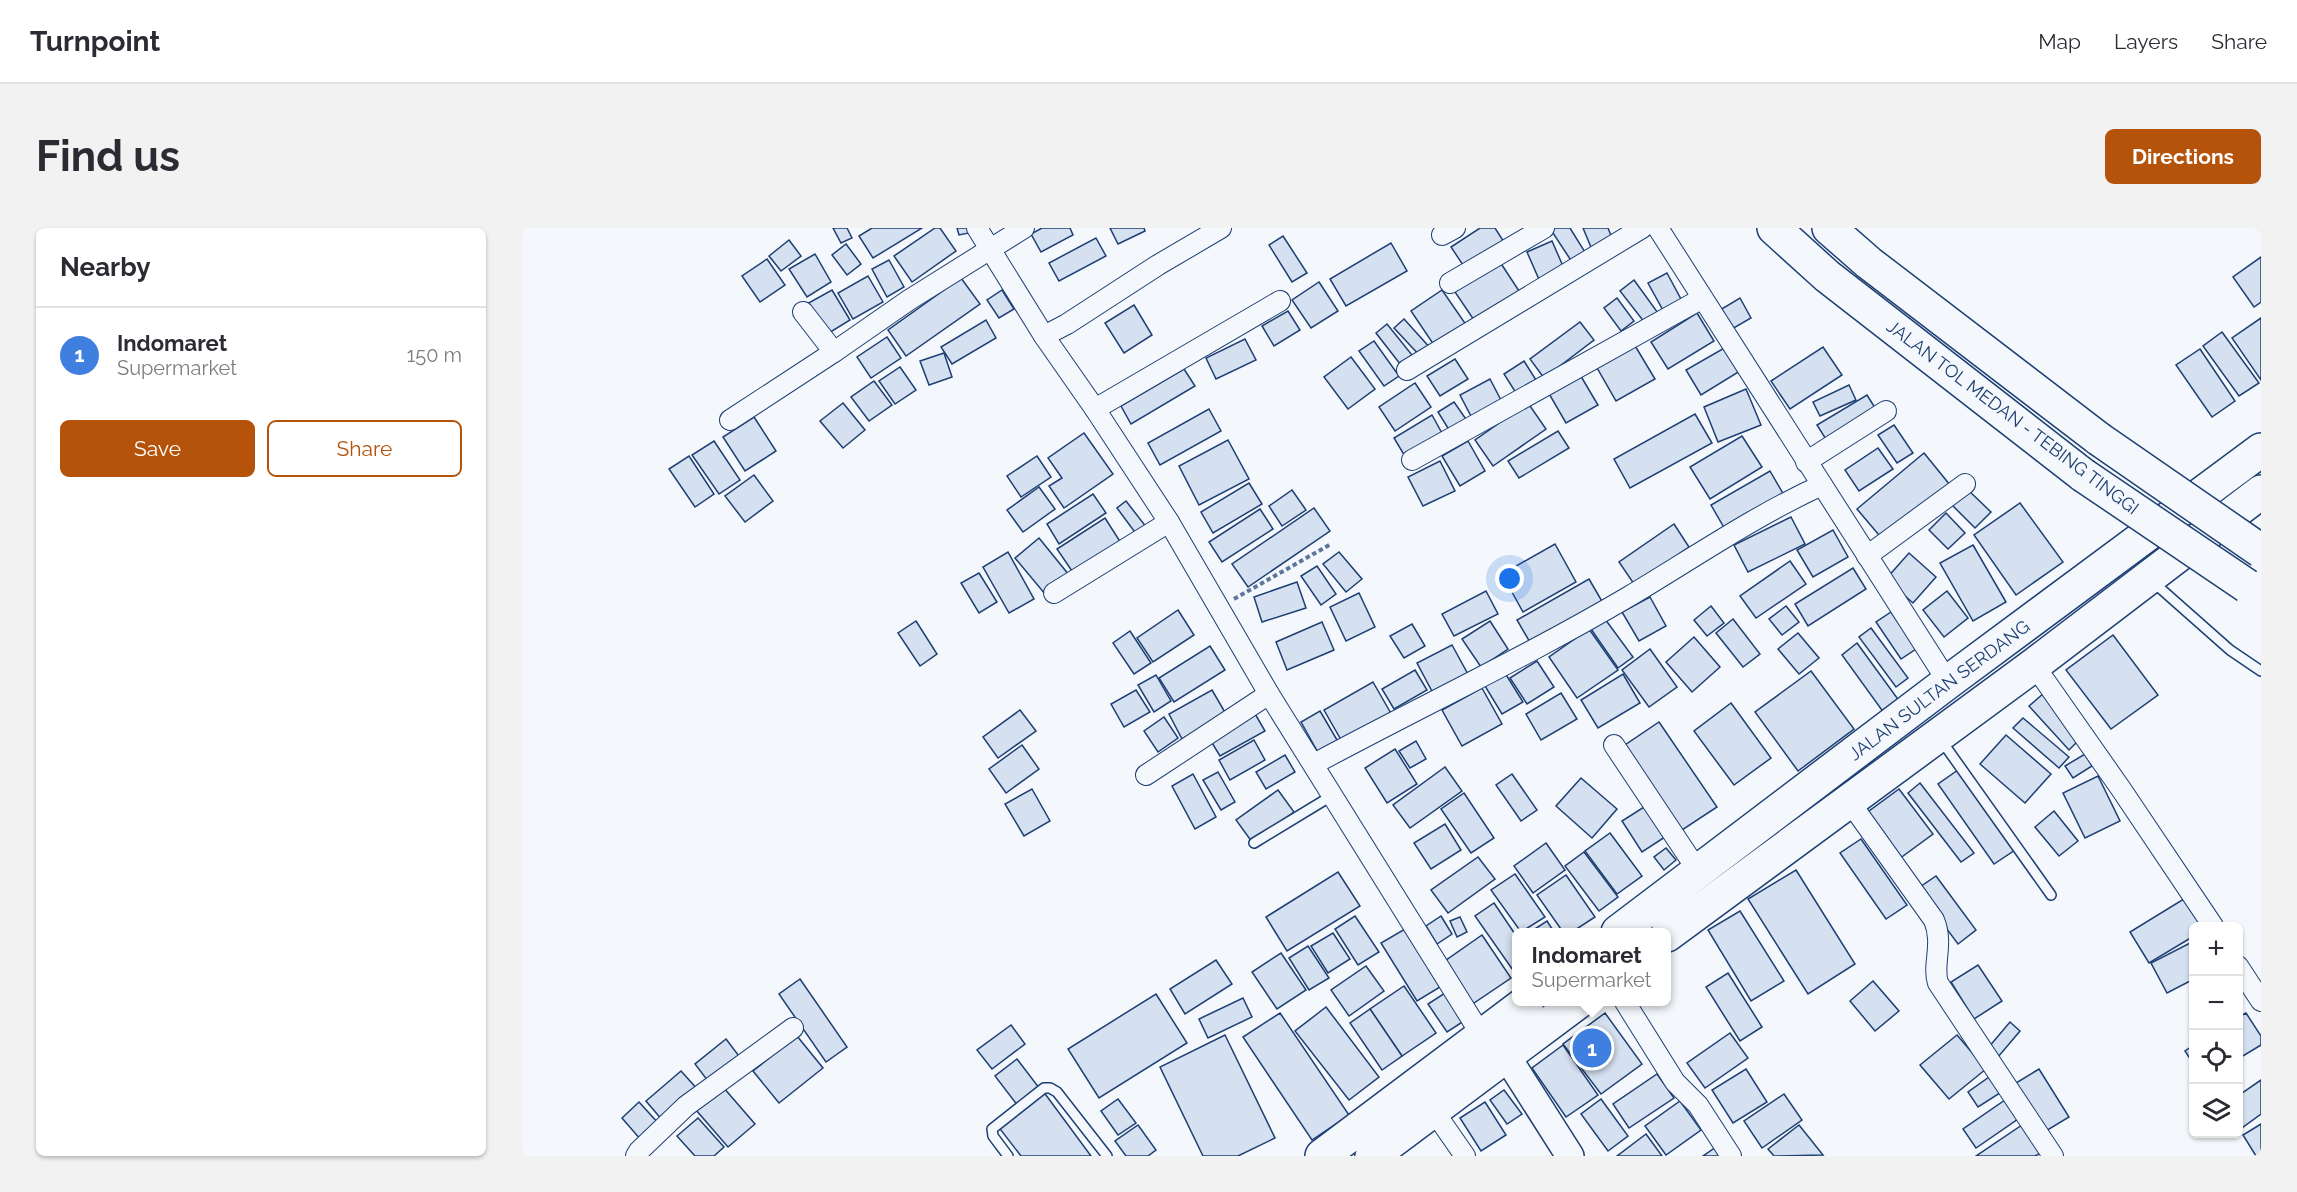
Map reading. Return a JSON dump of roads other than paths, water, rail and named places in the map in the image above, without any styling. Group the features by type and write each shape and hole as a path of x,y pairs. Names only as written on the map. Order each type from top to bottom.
{"highway":[{"name":"JALAN TOL MEDAN - TEBING TINGGI","path":"1774,228 1827,276 2083,475 2254,590"},
{"name":"JALAN TOL MEDAN - TEBING TINGGI","path":"1829,228 1869,263 2099,439 2261,551"},
{"name":"JALAN SULTAN SERDANG","path":"1624,928 1948,682 2261,450"},
{"name":"JALAN SULTAN SERDANG","path":"1671,932 2034,665 2261,492"},
{"path":"1322,1156 1522,1006"},
{"path":"1372,1156 1573,1006"}],"street":[{"path":"977,228 1044,336 1168,522 1269,694 1482,1036"},
{"path":"730,420 909,300 1024,228"},
{"path":"1044,336 1221,228"},
{"path":"1450,283 1544,228"},
{"path":"1407,370 1642,228"},
{"path":"1658,228 1948,682"},
{"path":"1412,460 1701,298"},
{"path":"1095,410 1280,301"},
{"path":"803,312 834,352"},
{"path":"1806,462 1886,411"},
{"path":"1867,556 1965,484"},
{"path":"1314,764 1628,597 1739,529 1822,485"},
{"path":"1054,593 1168,522"},
{"path":"2034,665 2121,789 2210,922"},
{"path":"1146,775 1269,694"},
{"path":"1614,745 1698,871"},
{"path":"1849,801 1934,920 1939,937 1936,977 1938,983 2054,1156"},
{"path":"2243,974 2261,1001"},
{"path":"1628,1006 1675,1082 1698,1105 1731,1156"},
{"path":"636,1156 639,1150 686,1106 793,1028"},
{"path":"1507,1057 1570,1156"},
{"path":"1433,1110 1465,1156"}],"lane":[{"path":"2148,577 2230,650 2261,671"},
{"path":"1938,735 2051,895"},
{"path":"1254,843 1333,795"},
{"path":"1008,1156 993,1136 992,1129 1044,1088 1050,1088 1057,1092 1107,1156"}],"place":[{"name":"Indomaret","path":"1592,1048"}]}
